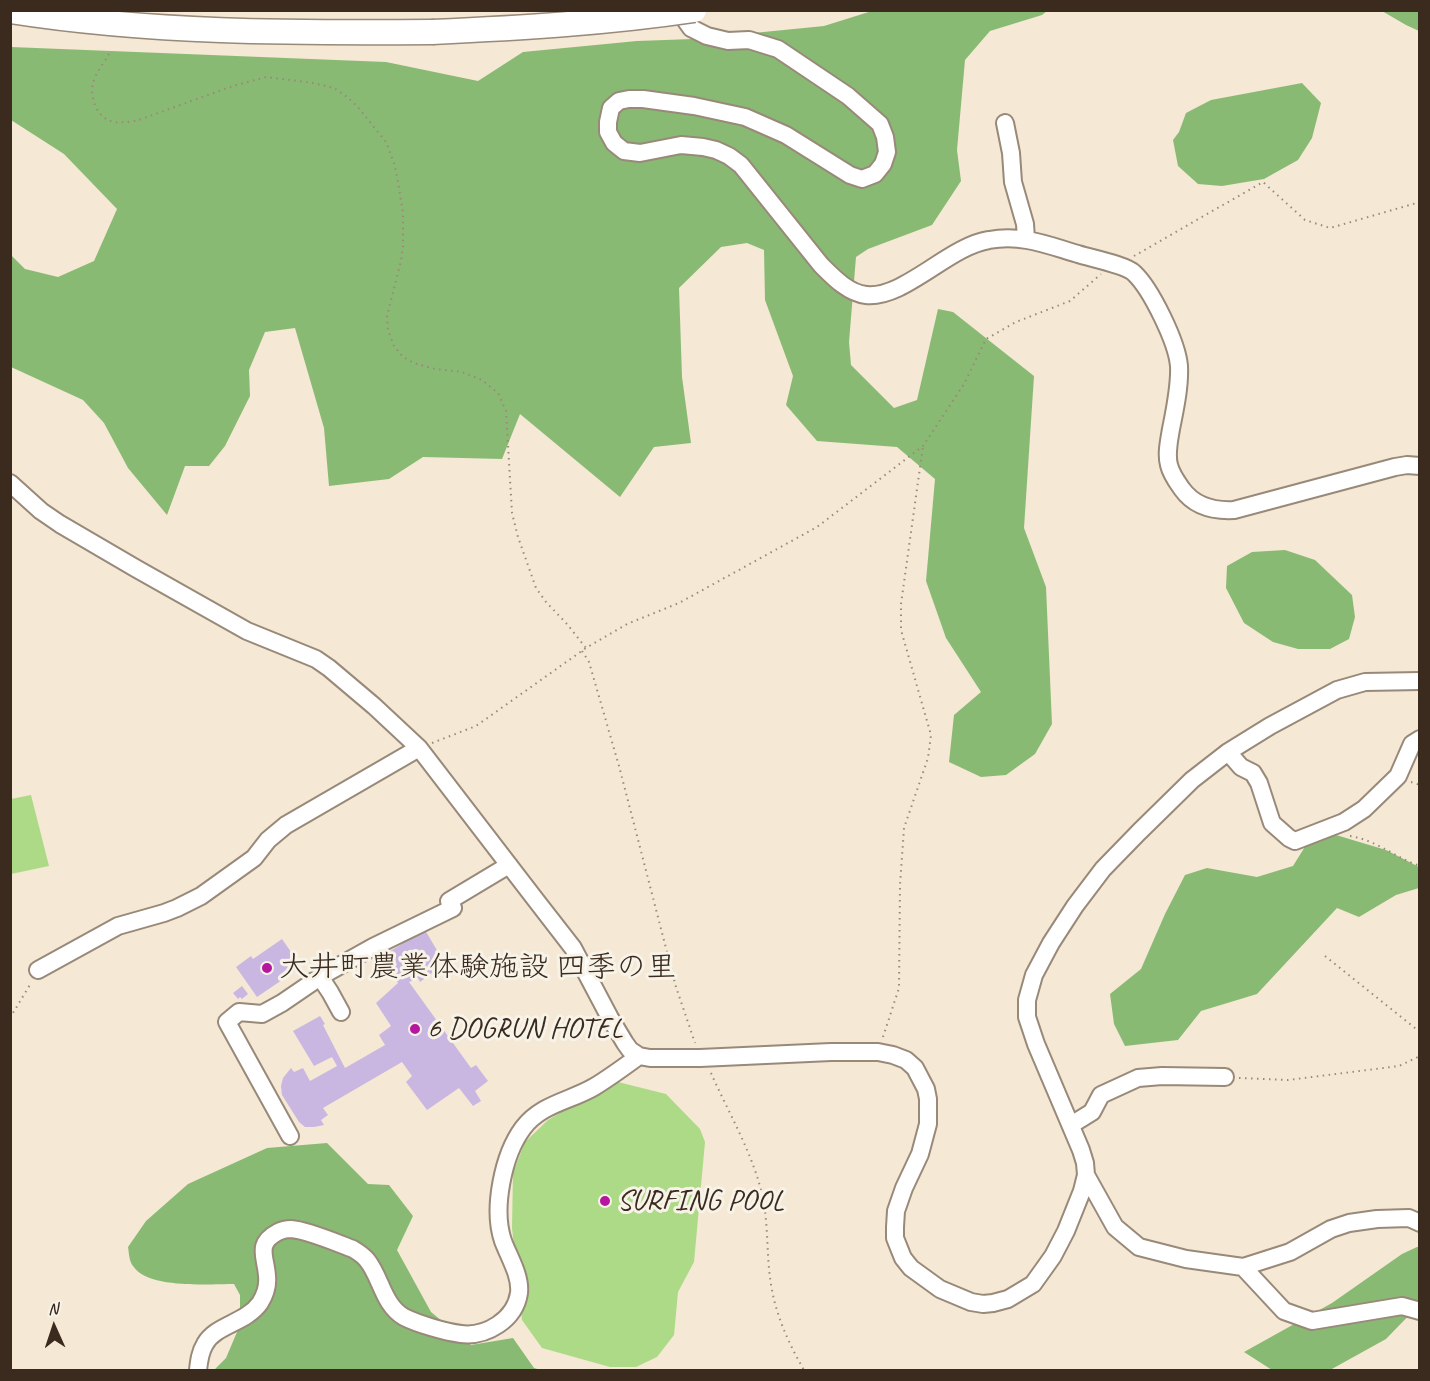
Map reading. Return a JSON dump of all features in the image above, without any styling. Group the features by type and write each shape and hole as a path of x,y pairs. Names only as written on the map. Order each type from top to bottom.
{"highway":[{"path":"10,11 104,23 192,30 304,33 432,32 518,28 658,16 694,10"}],"street":[{"path":"678,10 691,28 707,36 728,41 749,40 778,49 848,96 880,124 887,152 883,165 875,174 862,179 850,175 786,135 745,117 694,106 643,99 619,101 611,108 608,132 614,143 624,151 640,153 681,145 716,150 729,156 741,165 821,265 851,290 865,295 881,294 898,287 974,243 1006,238 1026,239 1132,271 1144,286 1174,343 1179,375 1169,442 1169,465 1185,494 1196,503 1214,509 1234,510 1395,467 1419,466"},
{"path":"1005,123 1011,153 1013,182 1025,224 1026,239"},
{"path":"10,483 41,511 79,535 237,626 322,663 374,706 419,748 573,948 610,1018 630,1050 639,1056 703,1058 831,1052 878,1053 906,1060 915,1068 926,1089 928,1124 896,1211 895,1238 903,1258 911,1268 940,1289 983,1304 993,1304 1008,1299 1033,1284 1053,1256 1066,1231 1086,1175 1085,1163 1071,1125 1040,1054 1027,1017 1027,1000 1034,975 1050,943 1075,906 1103,869 1192,780 1228,752 1269,726 1353,684 1419,681"},
{"path":"1228,752 1241,767 1253,773 1259,783 1272,823 1295,841 1344,822 1364,809 1398,776 1412,744 1419,739"},
{"path":"38,970 118,926 164,913 201,896 254,858 268,840 286,825 419,748"},
{"path":"290,1136 227,1022 239,1012 262,1014 373,947 453,908 449,901 509,865"},
{"path":"320,977 341,1012"},
{"path":"198,1371 201,1351 206,1341 247,1316 260,1303 267,1286 263,1247 269,1238 285,1229 299,1230 359,1253 369,1262 396,1312 413,1321 460,1334 470,1334 496,1327 511,1314 519,1295 518,1280 503,1240 499,1219 505,1169 513,1146 525,1126 544,1108 593,1087 639,1056"},
{"path":"1071,1125 1092,1113 1101,1095 1138,1078 1225,1077"},
{"path":"1086,1175 1115,1227 1139,1247 1186,1259 1243,1267 1290,1252 1330,1229 1349,1223 1409,1218 1419,1222"},
{"path":"1243,1267 1284,1311 1312,1321 1402,1306 1419,1311"}],"path":[{"path":"110,54 96,76 92,98 106,119 119,123 136,121 233,86 266,77 334,88 357,106 375,128 386,142 395,166 403,213 402,254 387,316 388,330 394,346 403,357 414,363 435,369 462,372 482,380 498,393 506,411 512,513 518,537 536,588 586,648"},
{"path":"419,748 476,726 586,648 627,624 679,603 817,527 923,446 964,384 986,339 1017,322 1070,302 1102,273 1119,266 1263,182 1305,220 1330,228 1419,202"},
{"path":"878,1053 899,988 903,828 928,758 931,735 901,630 901,604 923,446"},
{"path":"582,651 589,662 622,777 676,987 703,1058 750,1157 760,1188 766,1218 771,1289 778,1314 804,1371"},
{"path":"1352,836 1368,840 1393,855 1419,866"},
{"path":"1325,956 1419,1032"},
{"path":"10,1018 38,970"},
{"path":"1225,1077 1288,1080 1399,1066 1419,1056"}],"green space":[{"path":"872,11 1047,11 1042,15 990,31 965,60 957,150 961,181 932,225 868,249 856,257 849,342 851,365 894,408 917,400 938,309 953,312 1034,376 1024,528 1046,587 1052,724 1035,754 1006,775 981,777 949,762 954,715 981,692 946,638 926,581 935,479 897,447 817,441 786,405 793,376 765,300 764,250 747,243 721,247 679,288 682,377 691,443 654,447 620,497 520,414 502,459 423,457 389,479 329,486 324,428 295,328 265,332 249,370 250,396 225,446 209,466 185,466 167,515 128,468 104,423 83,400 11,367 10,254 25,269 58,277 94,261 117,209 64,154 11,120 11,47 386,62 478,81 523,52 824,26"},
{"path":"1382,11 1419,11 1419,31 1406,25"},
{"path":"1302,83 1321,103 1312,138 1298,160 1264,179 1222,186 1198,184 1178,166 1173,140 1179,132 1186,113 1211,100"},
{"path":"1285,550 1315,560 1352,595 1355,617 1349,639 1330,649 1298,649 1273,642 1244,623 1226,588 1227,566 1252,552"},
{"path":"31,795 49,866 11,874 11,799"},
{"path":"1316,829 1386,850 1419,867 1419,888 1396,895 1359,917 1337,908 1257,994 1201,1011 1178,1040 1125,1046 1114,1024 1110,994 1141,969 1185,875 1207,868 1257,877 1293,866"},
{"name":"SURFING POOL","path":"614,1081 666,1094 700,1129 705,1142 694,1262 678,1292 674,1335 657,1357 636,1367 610,1367 542,1348 522,1320 512,1228 513,1173 525,1142 548,1120"},
{"path":"327,1143 368,1184 389,1185 413,1216 397,1250 431,1312 471,1345 513,1338 534,1368 541,1370 214,1370 226,1358 240,1325 240,1295 234,1284 179,1284 151,1279 133,1266 128,1247 146,1221 188,1184 267,1148"},
{"path":"1419,1247 1419,1305 1386,1339 1330,1370 1272,1370 1244,1352 1332,1303 1402,1254"}],"building":[{"name":"6 DOGRUN HOTEL","path":"425,930 441,957 433,962 437,969 420,982 418,978 409,982 471,1068 476,1065 488,1081 475,1091 481,1101 473,1106 459,1088 427,1110 406,1082 412,1076 402,1062 323,1108 328,1115 321,1120 324,1125 305,1127 299,1122 282,1095 283,1078 291,1068 294,1072 303,1068 310,1081 337,1066 332,1057 314,1066 293,1031 320,1016 345,1068 385,1045 379,1035 391,1026 376,1003 398,983 382,956"},
{"name":"大井町農業体験施設 四季の里","path":"282,939 298,962 295,964 298,969 257,997 236,967 251,956 253,959"},
{"path":"242,986 248,994 238,999 233,993"}],"place":[{"name":"大井町農業体験施設 四季の里","path":"267,968"},
{"name":"6 DOGRUN HOTEL","path":"415,1029"},
{"name":"SURFING POOL","path":"605,1201"}]}
